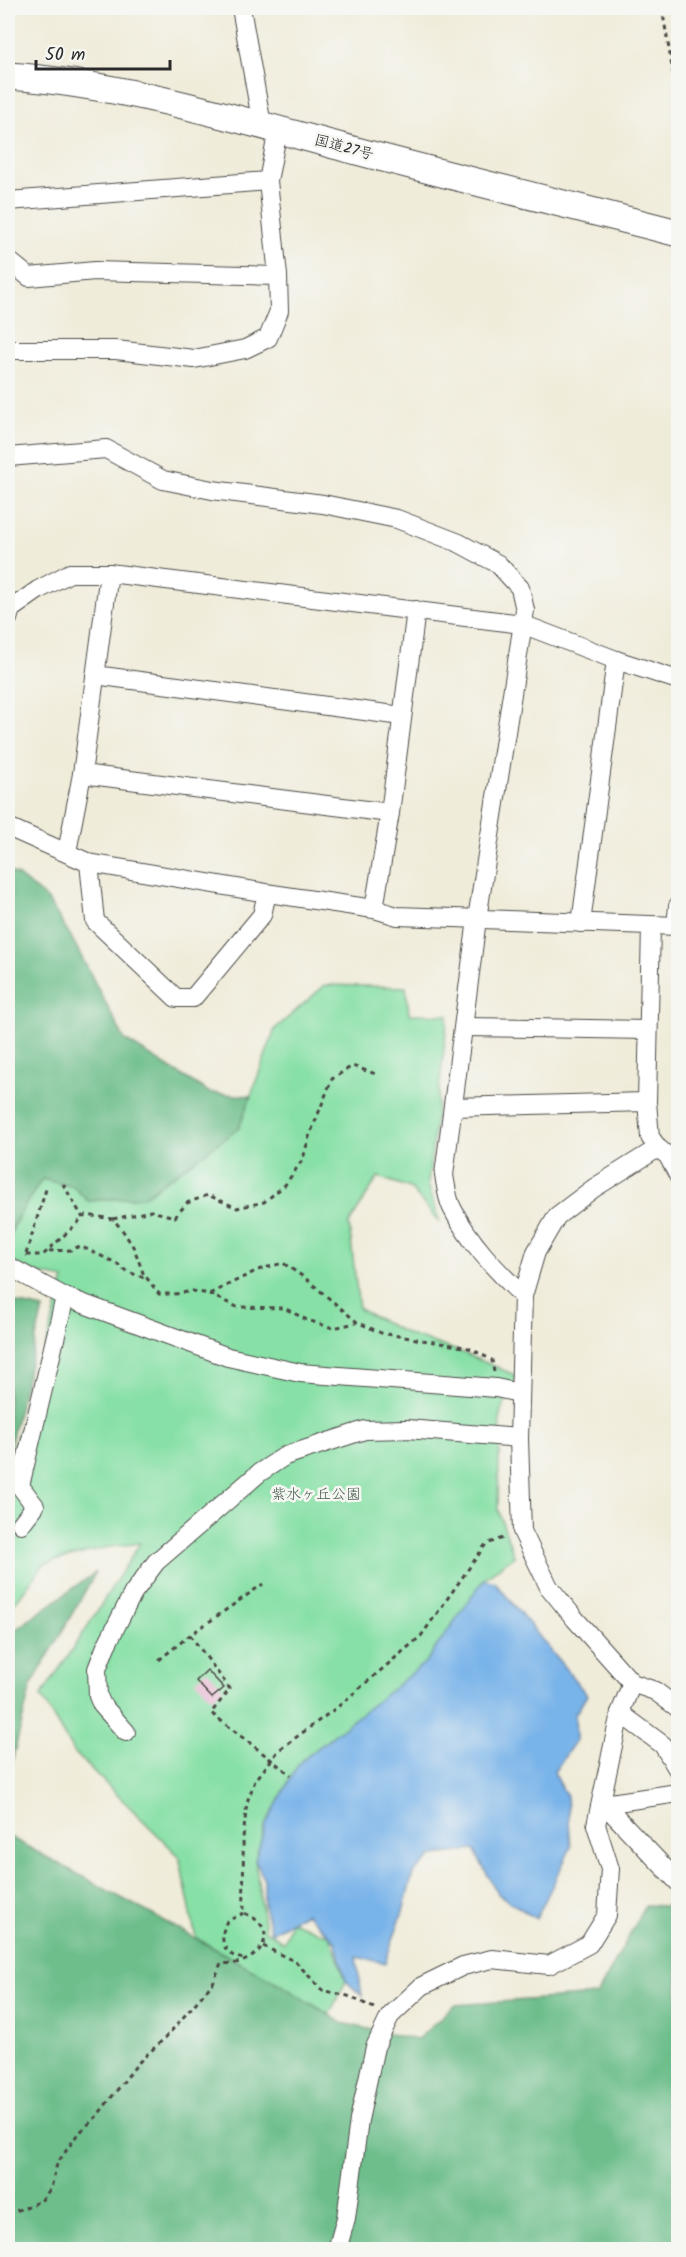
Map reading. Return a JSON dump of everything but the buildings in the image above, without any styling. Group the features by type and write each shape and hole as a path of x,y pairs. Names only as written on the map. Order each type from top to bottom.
{"highway":[{"name":"国道27号","path":"8,76 44,79 131,94 270,127 678,233"}],"street":[{"path":"8,350 116,350 194,359 245,349 268,338 279,311 278,276 268,181 270,127 241,8"},
{"path":"8,201 268,181"},
{"path":"8,260 29,277 95,271 278,276"},
{"path":"8,457 106,449 163,480 212,490 323,504 397,519 459,543 498,564 520,588 525,610 477,919 444,1175 451,1206 484,1258 523,1296"},
{"path":"8,619 11,609 38,590 70,573 109,573 522,624 616,660 678,680"},
{"path":"67,852 82,774 109,573"},
{"path":"374,909 390,813 416,610"},
{"path":"581,923 616,660"},
{"path":"95,675 402,716"},
{"path":"82,774 390,813"},
{"path":"8,827 89,863 374,909 397,916 677,926 678,906"},
{"path":"89,863 95,921 176,998 193,998 262,915 267,893"},
{"path":"651,926 647,1101 650,1137 668,1156 678,1175"},
{"path":"464,1027 648,1030"},
{"path":"453,1107 647,1101"},
{"path":"658,1148 594,1188 557,1216 536,1252 523,1296 519,1393 522,1531 549,1587 574,1619 632,1683 654,1691 678,1708"},
{"path":"10,1267 65,1297 228,1357 300,1373 496,1388 519,1393"},
{"path":"21,1524 35,1506 20,1486 65,1297"},
{"path":"126,1732 102,1705 96,1685 97,1669 133,1593 156,1562 259,1473 285,1456 365,1430 407,1430 519,1438"},
{"path":"337,2250 346,2218 359,2120 375,2047 390,2016 422,1986 463,1966 492,1959 549,1965 589,1944 607,1915 610,1869 596,1825 621,1713 632,1683"},
{"path":"621,1713 663,1745 678,1770"},
{"path":"678,1793 604,1804 678,1882"}],"path":[{"path":"662,8 678,102"},
{"path":"26,1254 43,1255 86,1215 113,1219 151,1211 175,1217 188,1203 208,1196 237,1208 264,1202 285,1185 303,1159 309,1137 332,1079 352,1066 376,1074"},
{"path":"63,1184 82,1218"},
{"path":"10,1267 26,1254 47,1186"},
{"path":"113,1219 134,1248 143,1273 159,1294 193,1291 209,1294 237,1307 284,1308 307,1320 333,1328 357,1322"},
{"path":"47,1251 71,1250 80,1246 116,1263 126,1271 149,1280"},
{"path":"209,1294 258,1270 283,1263 305,1278 357,1322 381,1334 469,1348 492,1360 496,1388"},
{"path":"244,1913 243,1838 247,1802 255,1781 279,1750 340,1705 421,1636 486,1544 522,1531"},
{"path":"159,1660 190,1635 263,1584"},
{"path":"190,1635 230,1689 211,1713 291,1775"},
{"path":"8,2214 41,2201 51,2188 57,2164 77,2135 97,2116 138,2063 166,2037 213,1983 221,1963 233,1965 257,1955 263,1946 265,1930 256,1918 244,1913"},
{"path":"244,1913 227,1922 222,1936 225,1949 233,1957 248,1959"},
{"path":"263,1946 296,1962 322,1990 348,1996 390,2016"}],"green space":[{"path":"8,871 17,875 47,899 70,935 125,1040 210,1093 251,1096 239,1128 143,1197 88,1201 74,1187 42,1179 13,1225 8,1247"},
{"name":"紫水ヶ丘公園","path":"325,985 406,987 409,1014 448,1015 428,1184 440,1223 410,1188 378,1177 349,1224 359,1309 409,1335 461,1352 517,1376 500,1414 498,1510 514,1556 484,1579 426,1662 299,1763 266,1824 255,1860 265,1930 284,1942 291,1921 330,1936 346,1981 329,2015 196,1938 179,1856 73,1751 41,1696 140,1543 104,1548 44,1564 8,1612 8,1463 37,1379 64,1279 40,1274 8,1261 10,1238 18,1217 42,1179 74,1187 88,1201 143,1197 239,1128 275,1029"},
{"path":"8,1301 43,1309 8,1454"},
{"path":"96,1572 31,1686 8,1777 8,1635"},
{"path":"8,1836 283,1986 342,2023 417,2040 454,2005 597,1995 646,1905 678,1907 678,2249 8,2249"}],"water":[{"path":"484,1579 495,1582 587,1695 575,1715 576,1740 554,1772 567,1797 571,1847 536,1919 498,1894 474,1850 434,1855 413,1873 404,1908 385,1963 356,1957 362,1996 346,1981 335,1941 306,1913 271,1933 264,1905 264,1879 255,1860 266,1824 299,1763 426,1662"}]}
